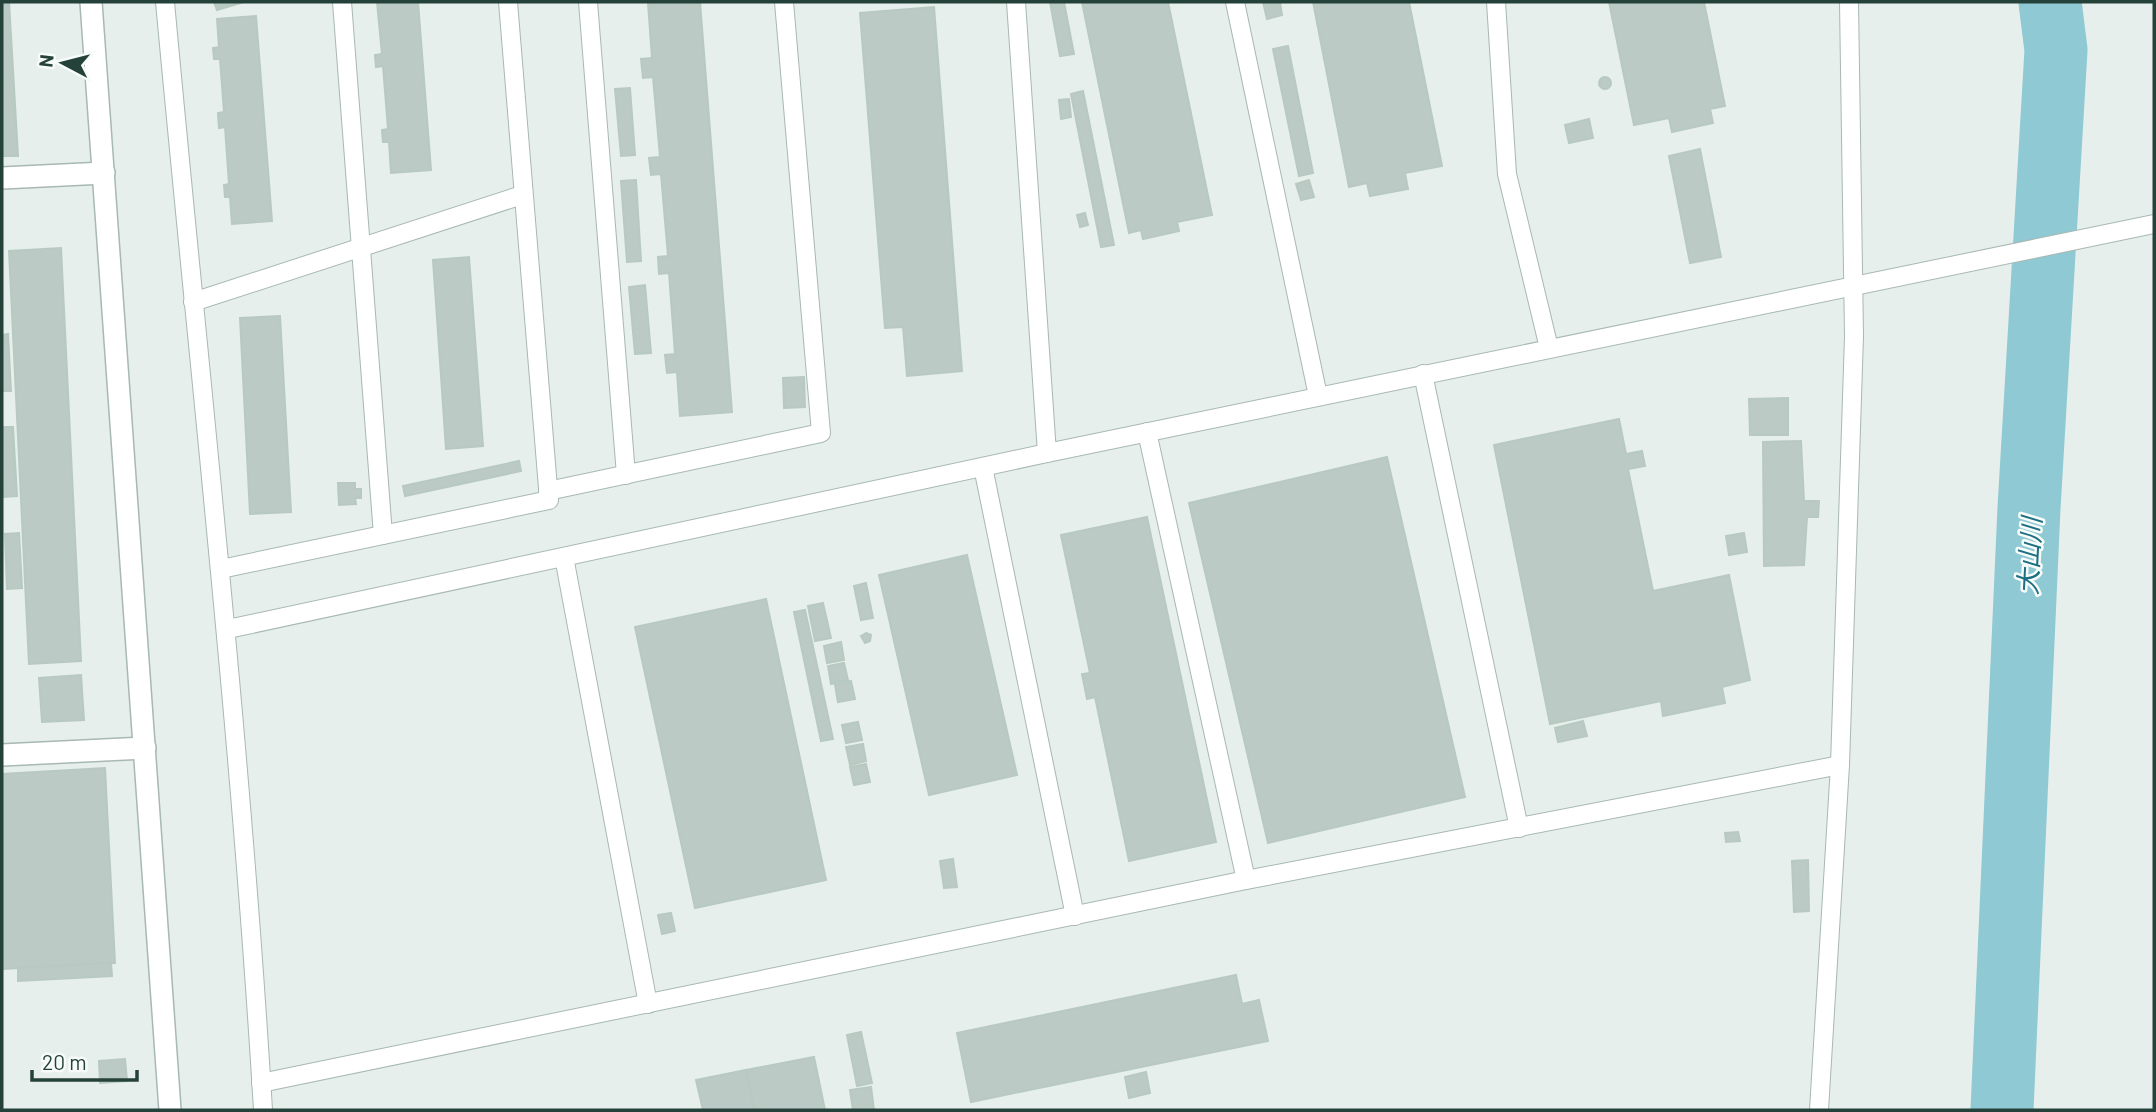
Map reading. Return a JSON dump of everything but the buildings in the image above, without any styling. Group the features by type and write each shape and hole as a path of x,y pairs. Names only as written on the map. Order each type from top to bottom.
{"street":[{"path":"90,2 170,1110"},
{"path":"2,178 104,173"},
{"path":"2,755 145,748"}],"lane":[{"path":"165,2 193,302 228,629 263,1110"},
{"path":"342,2 383,535"},
{"path":"221,569 548,500 508,2"},
{"path":"589,2 626,474"},
{"path":"548,491 821,433 784,2"},
{"path":"1016,2 1047,453"},
{"path":"1235,2 1318,397"},
{"path":"1496,2 1507,174 1549,348"},
{"path":"1819,1110 1840,765 1855,285 1849,2"},
{"path":"193,302 522,194"},
{"path":"228,629 1047,453 1895,275 2154,224"},
{"path":"1423,374 1519,828"},
{"path":"1147,432 1246,880"},
{"path":"983,467 1075,915"},
{"path":"564,557 648,1004"},
{"path":"261,1083 1246,880 1840,765"}],"waterway":[{"name":"大山川","path":"2002,1110 2029,508 2056,50 2050,2"}]}
